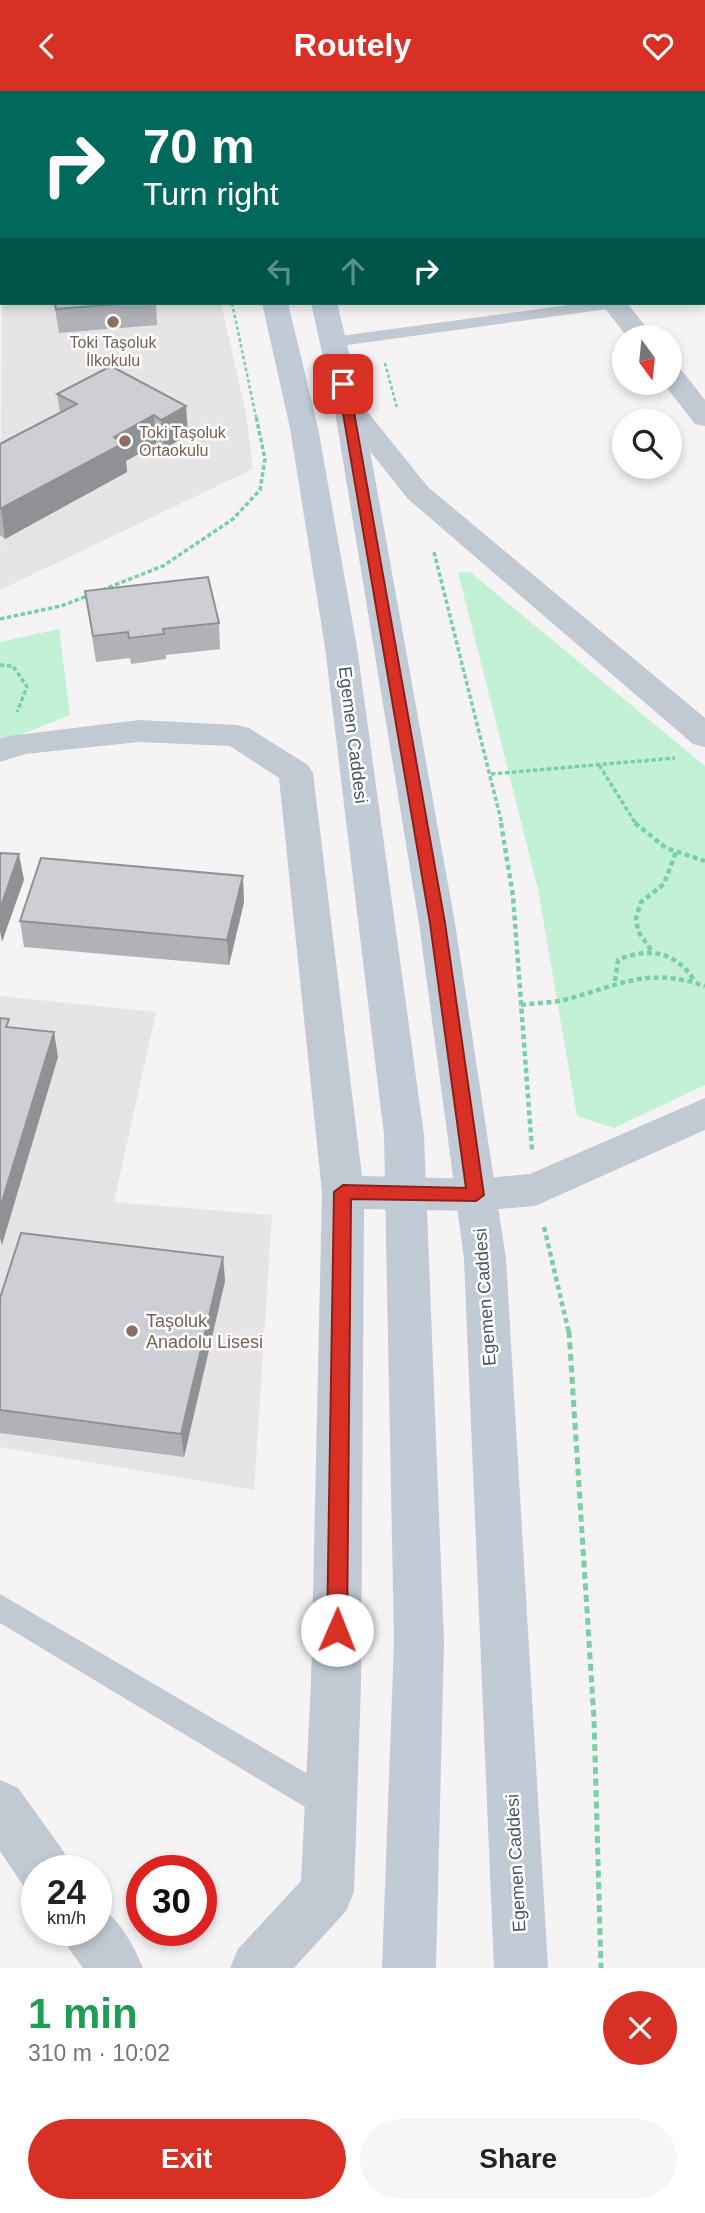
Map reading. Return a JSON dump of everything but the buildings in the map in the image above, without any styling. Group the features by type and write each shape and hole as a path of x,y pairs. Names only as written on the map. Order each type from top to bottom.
{"main road":[{"name":"Egemen Caddesi","path":"275,305 303,428 341,647 402,1122 419,1642 408,1968"},
{"name":"Egemen Caddesi","path":"324,305 348,406 437,923 485,1259 521,1968"}],"street":[{"path":"617,305 632,325"},
{"path":"682,388 705,418"},
{"path":"348,406 418,493 705,736"},
{"path":"7,749 139,731 237,736 296,773 343,1192 336,1685 327,1892 257,1968"},
{"path":"343,1192 476,1195 535,1189 705,1113"},
{"path":"0,1807 34,1855"},
{"path":"100,1946 116,1968"}],"lane":[{"path":"333,342 600,305"},
{"path":"0,1607 331,1805"}],"path":[{"path":"0,619 61,606 163,566 233,519 260,489 265,459 232,305"},
{"path":"378,334 398,413"},
{"path":"418,493 491,774 513,896 535,1189 570,1344 583,1510 594,1719 601,1968"},
{"path":"0,665 13,666 27,687 11,726 7,749"},
{"path":"491,774 678,757"},
{"path":"599,765 626,815 646,837 676,852 705,861"},
{"path":"651,950 638,931 636,918 641,902 664,884 676,852"},
{"path":"615,981 618,960 634,951 651,950 669,955 687,967 695,981"},
{"path":"522,1005 566,999 615,981 661,975 695,981 705,986"}],"shaded area":[{"name":"Toki Taşoluk Ortaokulu","path":"2,305 221,305 246,414 253,469 0,590"},
{"name":"Taşoluk Anadolu Lisesi","path":"0,996 156,1012 114,1202 272,1215 254,1490 0,1447"}],"green space":[{"path":"458,572 470,572 705,766 705,1085 614,1128 577,1116 538,889"},
{"path":"59,629 70,715 0,743 0,642"}],"place":[{"name":"Toki Taşoluk İlkokulu","path":"113,322"},
{"name":"Toki Taşoluk Ortaokulu","path":"125,441"},
{"name":"Taşoluk Anadolu Lisesi","path":"132,1331"}],"route":[{"path":"337,1630 343,1192 476,1195 437,923 343,384"}]}
